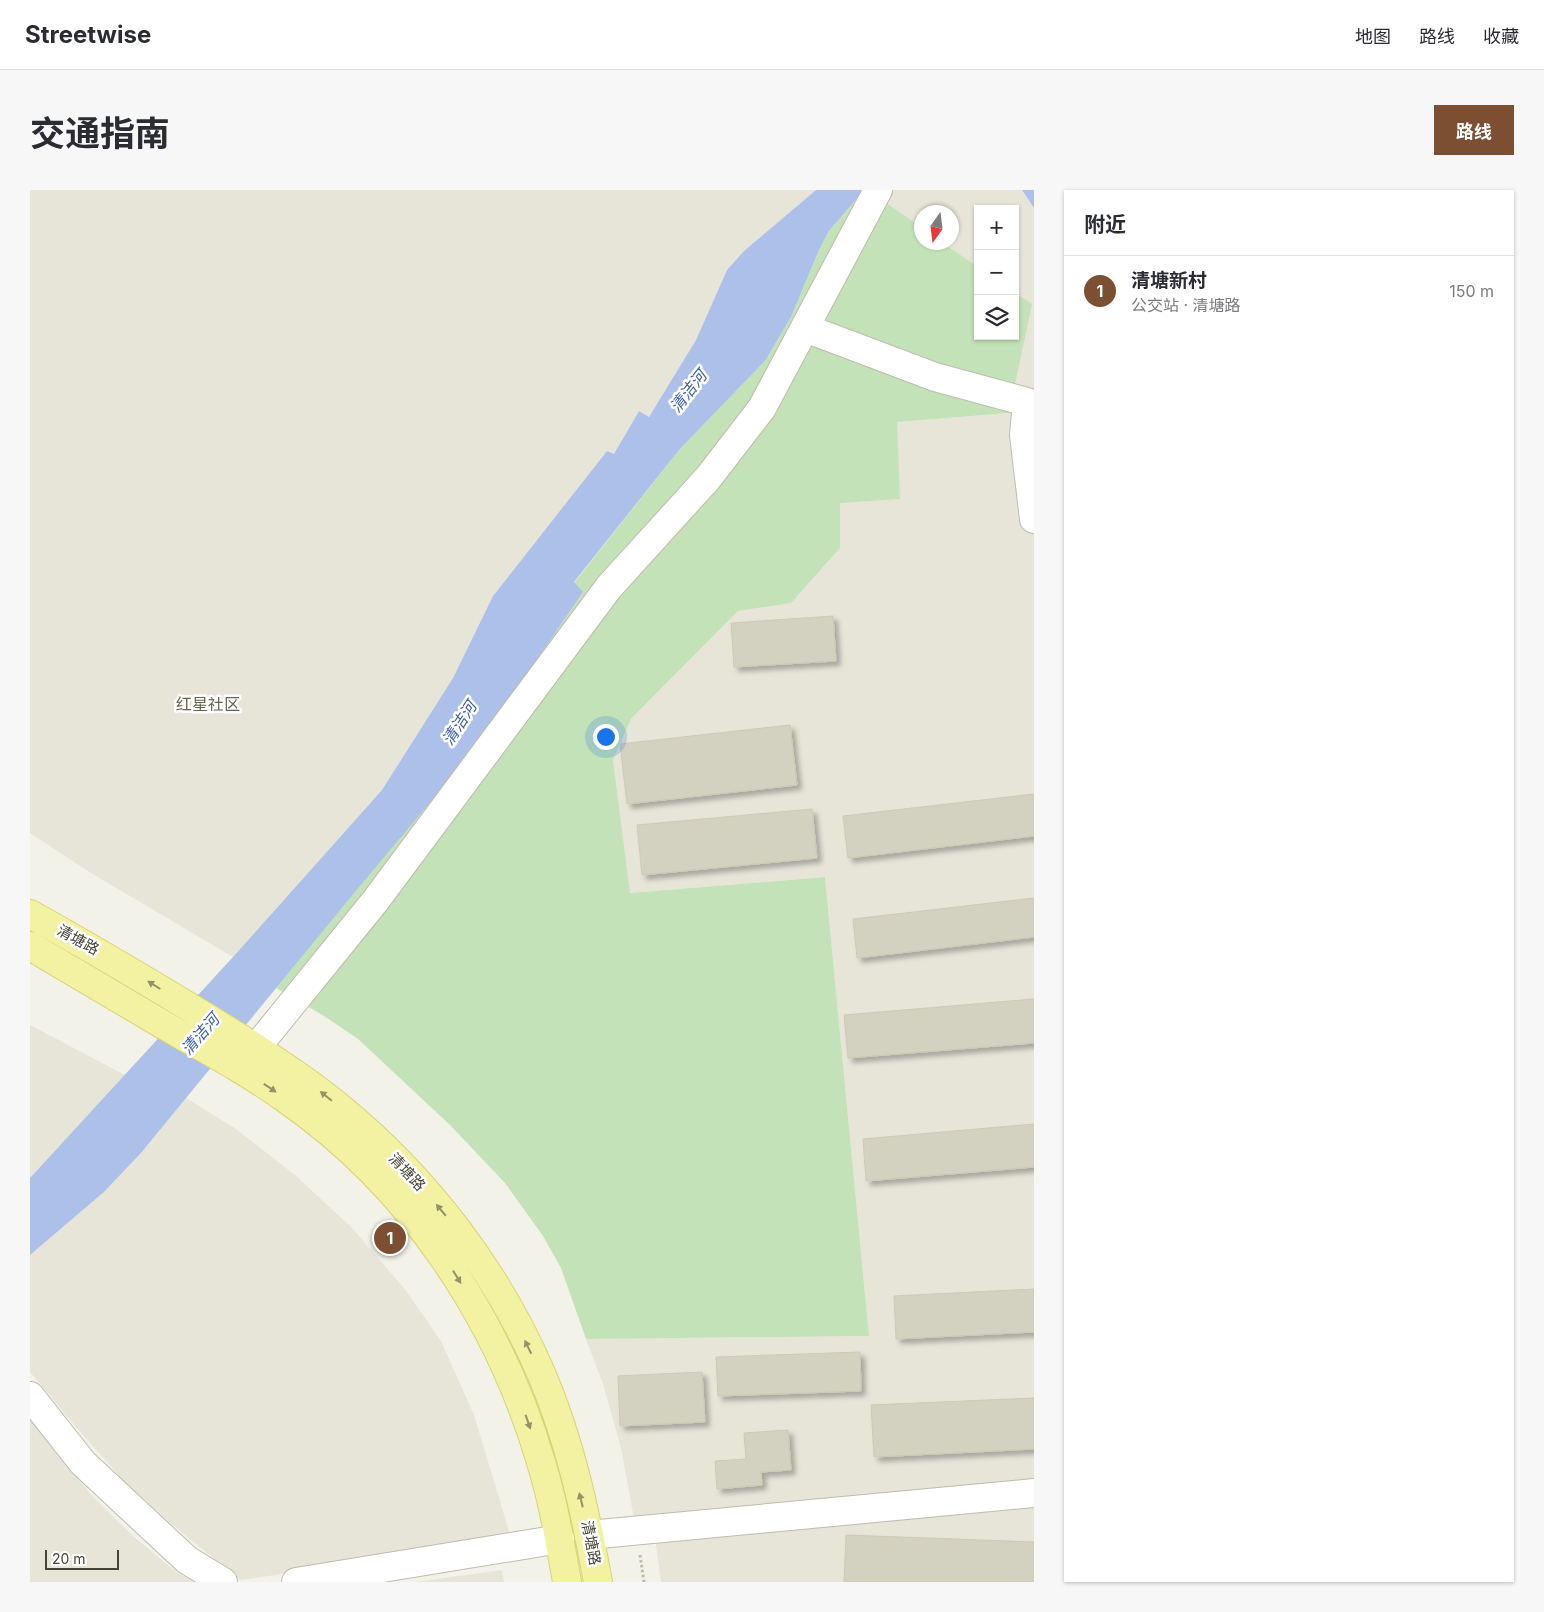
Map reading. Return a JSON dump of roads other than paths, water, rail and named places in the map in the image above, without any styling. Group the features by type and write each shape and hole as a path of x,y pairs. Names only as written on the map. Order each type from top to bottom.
{"main road":[{"path":"30,898 124,966"},
{"name":"清塘路","path":"30,914 124,966 183,1004 242,1050 286,1099 351,1151 402,1203 448,1263 477,1309 510,1377 541,1461 560,1539 567,1582"},
{"name":"清塘路","path":"30,946 164,1025 242,1050 317,1089 386,1149 409,1172 446,1216 476,1257 515,1320 541,1373 566,1444 589,1535 598,1582"},
{"path":"30,961 106,991"}],"street":[{"path":"242,1050 376,900 609,587 708,478 762,408 878,190"},
{"path":"805,328 935,377 1027,402 1024,435 1034,518"},
{"path":"30,1396 83,1463 187,1560 223,1582"},
{"path":"589,1535 1034,1493"},
{"path":"296,1582 560,1539"}],"water":[{"name":"清洁河","path":"816,190 864,190 829,231 791,317 765,361 679,450 574,582 583,592 469,756 141,1153 104,1192 30,1255 30,1178 233,957 382,790 453,678 493,596 607,451 614,454 639,411 649,417 696,340 727,270 744,251"},
{"path":"1022,190 1034,190 1034,208"}],"place":[{"name":"清塘新村","path":"390,1238"}],"district":[{"name":"红星社区","path":"208,704"}]}
